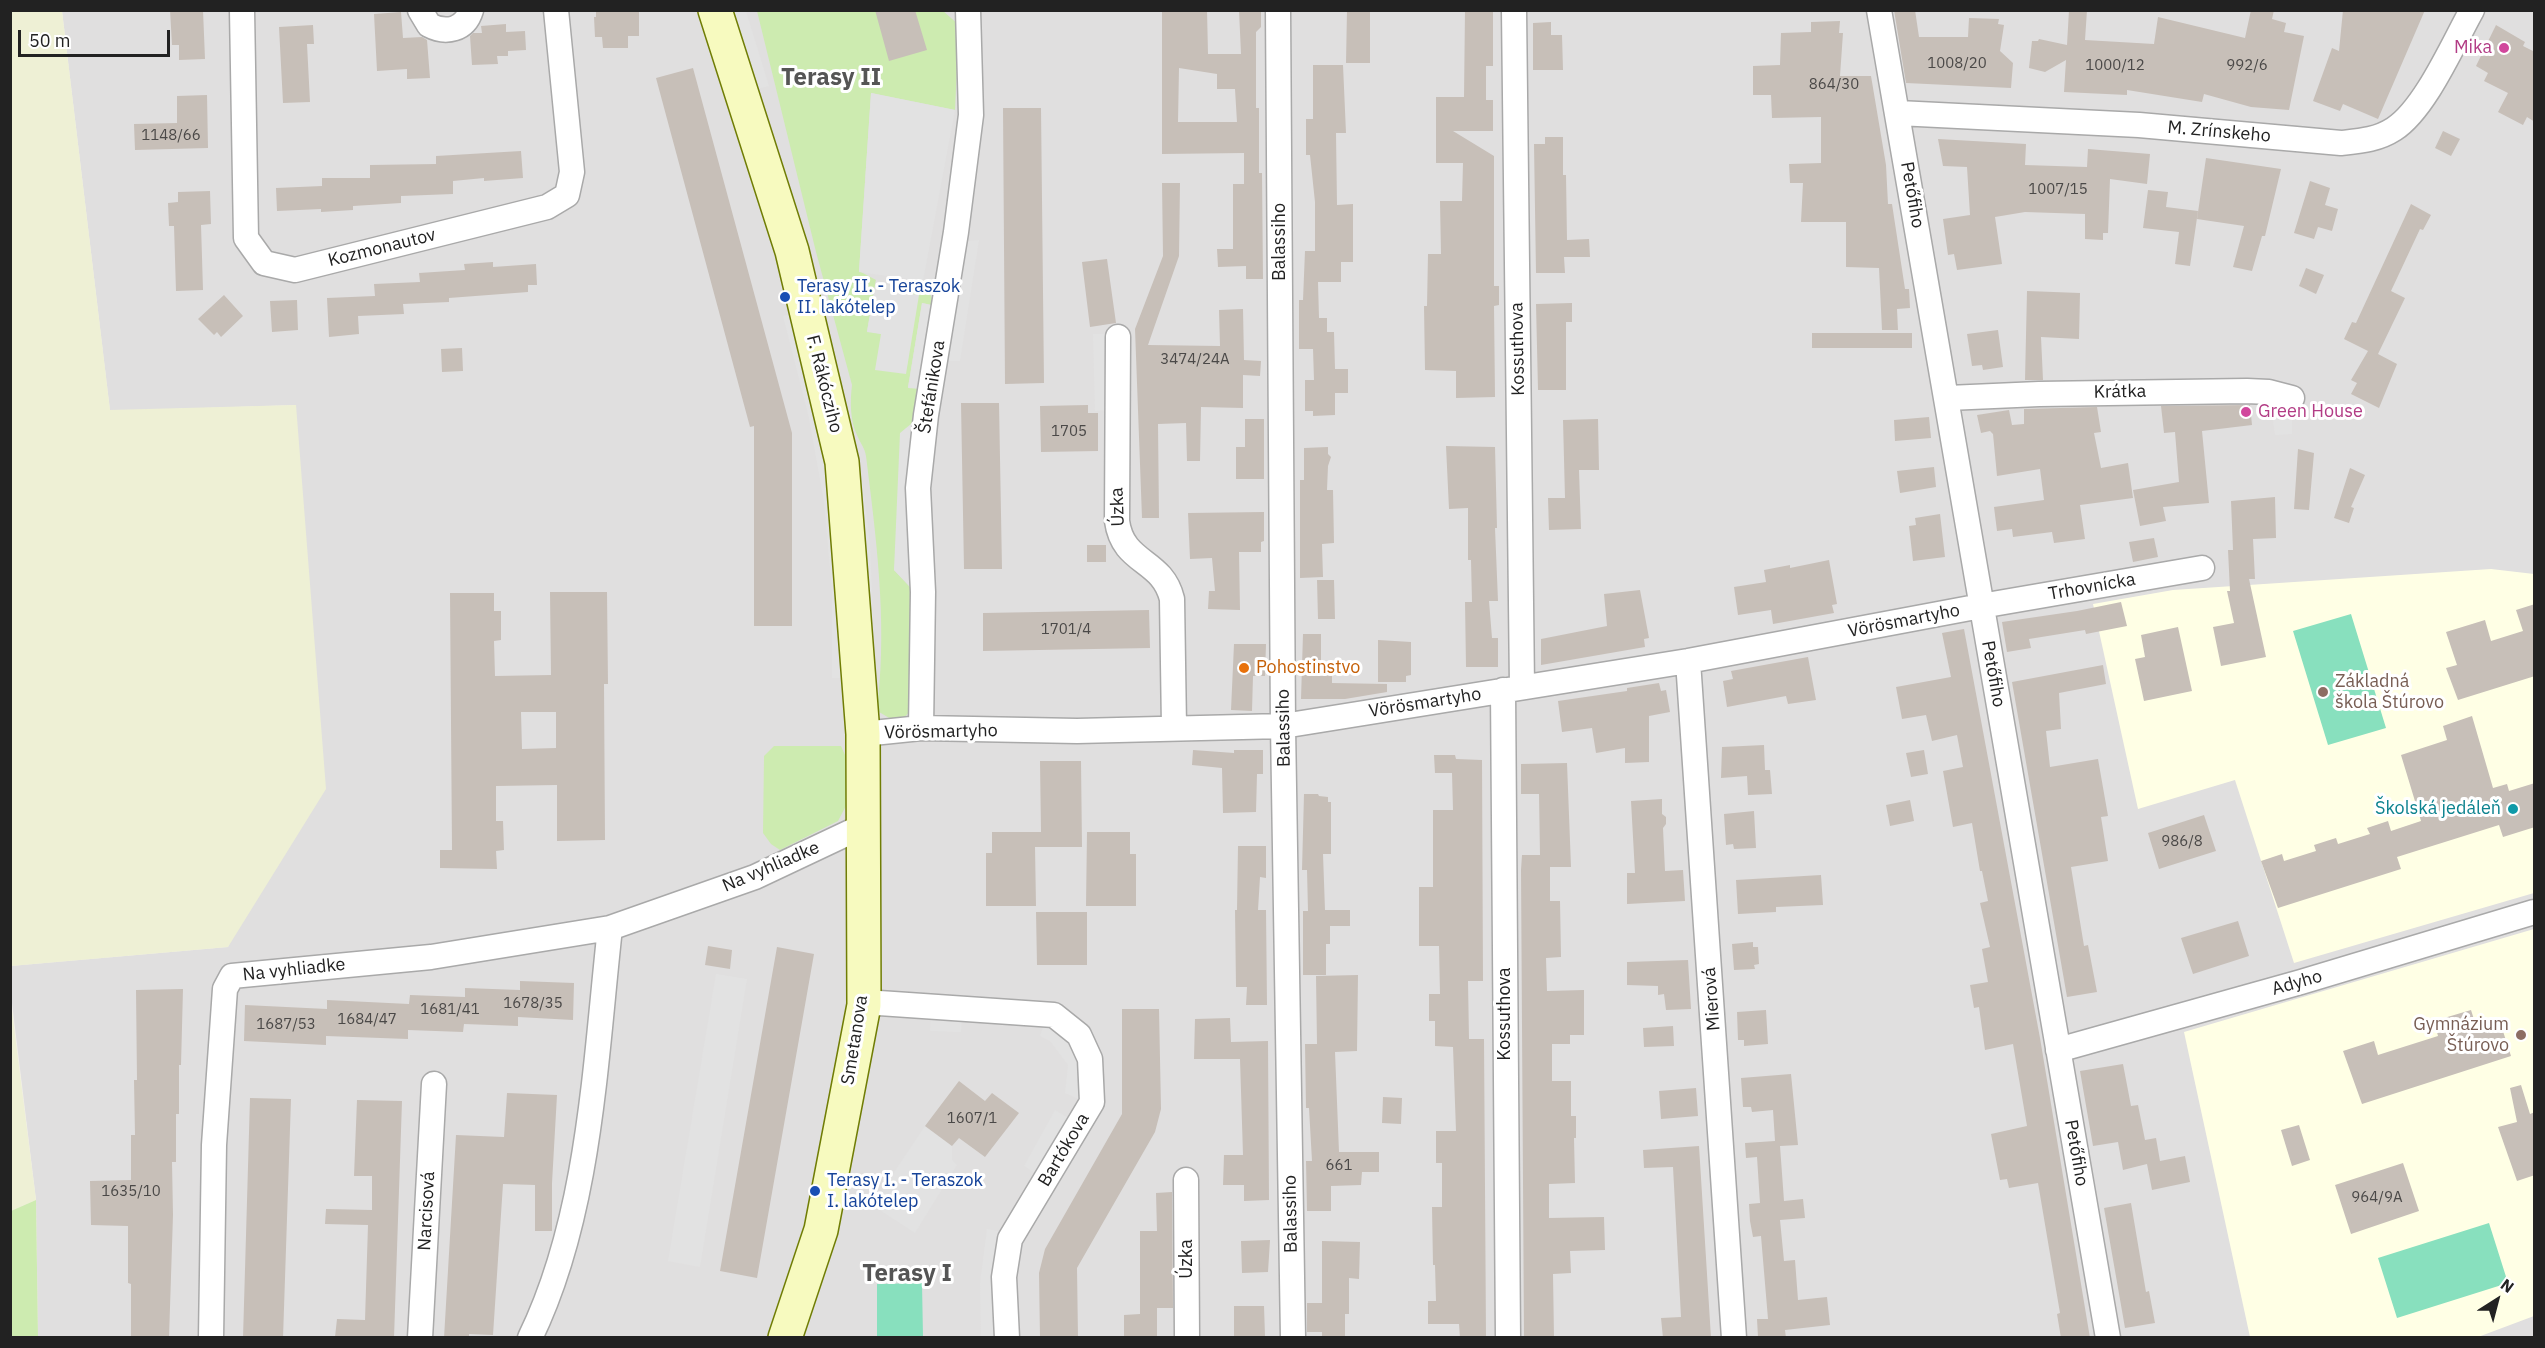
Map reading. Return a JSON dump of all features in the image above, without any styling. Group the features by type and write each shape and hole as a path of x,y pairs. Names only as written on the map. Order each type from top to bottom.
{"street":[{"name":"Kozmonautov","path":"242,10 246,238 264,262 295,270 547,207 567,195 572,172 555,10"},
{"path":"420,10 429,26 447,31 462,25 471,10"},
{"name":"F. Rákócziho","path":"715,10 792,251 842,462 863,734"},
{"name":"Štefánikova","path":"921,728 923,592 918,488 926,415 956,232 971,115 968,10"},
{"name":"Balassiho","path":"1278,10 1283,726 1293,1338"},
{"name":"Kossuthova","path":"1508,1338 1514,10"},
{"name":"Petőfiho","path":"1880,10 2108,1338"},
{"name":"M. Zrínskeho","path":"1898,113 2139,125 2341,143 2367,141 2394,129 2420,103 2472,10"},
{"name":"Úzka","path":"1118,338 1117,521 1119,537 1126,548 1162,576 1169,586 1172,599 1174,727"},
{"name":"Krátka","path":"1948,398 2039,394 2247,391 2269,392 2292,398"},
{"name":"Trhovnícka","path":"1981,606 2202,567"},
{"name":"Vörösmartyho","path":"863,734 921,728 1056,731 1283,726 1688,661 1981,606"},
{"name":"Mierová","path":"1688,661 1734,1338"},
{"name":"Smetanova","path":"785,1338 821,1230 864,1005 863,734"},
{"name":"Na vyhliadke","path":"210,1338 214,1145 225,989 232,976 431,957 610,928 755,877 863,826"},
{"name":"Adyho","path":"2058,1050 2312,979 2535,912"},
{"path":"530,1338 552,1287 573,1215 584,1146 610,928"},
{"name":"Bartókova","path":"864,1005 879,1003 1054,1015 1079,1035 1090,1059 1092,1102 1011,1239 1004,1277 1007,1338"},
{"name":"Narcisová","path":"420,1338 434,1084"},
{"name":"Úzka","path":"1186,1180 1187,1338"}],"shaded area":[{"path":"11,10 62,11 110,410 296,405 326,789 228,947 11,966"},
{"path":"62,11 2534,11 2534,1337 38,1337 36,1200 11,995 10,966 228,947 296,405 110,411"},
{"path":"730,11 746,11 769,86 754,90"},
{"path":"871,93 955,110 923,281 859,272"},
{"path":"979,240 960,361 945,361 964,241"},
{"path":"876,280 905,293 919,295 906,374 875,370 881,334 867,332"},
{"path":"922,303 935,306 921,389 908,388"},
{"path":"797,312 826,421 848,678 832,678 832,591 824,502 808,414 783,316"},
{"path":"1093,334 1107,334 1108,410 1095,411"},
{"path":"2270,399 2292,401 2292,434 2275,435"},
{"path":"917,419 910,587 894,570 900,433"},
{"path":"850,439 859,453 870,544 875,668 869,685"},
{"name":"Základná škola Štúrovo","path":"2491,569 2534,574 2534,893 2294,963 2235,780 2138,809 2093,604 2173,590"},
{"path":"2534,929 2534,1316 2478,1337 2250,1337 2184,1032"},
{"path":"716,974 747,979 700,1267 668,1261"},
{"path":"10,995 36,1200 11,1211 10,1211"},
{"path":"931,1013 962,1014 961,1032 930,1031"},
{"path":"1045,1021 1082,1053 1081,1100 1065,1093 1068,1065 1050,1041 1040,1036"},
{"path":"1055,1110 1070,1119 1038,1175 1024,1166"},
{"path":"925,1126 952,1146 952,1160 957,1165 915,1233 872,1205"},
{"path":"987,1229 1004,1232 998,1337 981,1338 980,1283"}],"green space":[{"path":"757,11 943,11 959,25 955,110 871,93 859,271 876,280 867,331 881,334 918,295 905,293 917,285 929,293 932,298 932,305 922,303 908,387 921,389 894,570 910,587 914,702 907,714 896,722 874,709 871,701 878,700 881,608 877,547 865,453 852,417 852,385 816,252"},
{"path":"2351,614 2386,728 2328,745 2293,631"},
{"path":"774,746 841,746 845,755 847,804 838,821 780,850 771,844 763,833 764,756"},
{"path":"36,1200 38,1337 11,1337 11,1211"},
{"path":"2489,1223 2508,1283 2397,1318 2378,1258"},
{"path":"922,1283 923,1337 877,1337 877,1284"}],"building":[{"path":"170,10 203,10 205,59 179,60 179,45 172,45"},
{"path":"596,10 639,10 639,36 628,36 628,48 603,48 602,37 595,37"},
{"path":"875,10 915,10 927,50 889,61"},
{"path":"1162,10 1207,10 1208,54 1241,54 1239,10 1261,10 1261,27 1256,32 1256,108 1259,108 1259,173 1262,173 1263,279 1246,279 1246,266 1218,267 1217,249 1233,249 1233,184 1244,184 1244,153 1162,154","holes":["1179,68 1217,74 1217,89 1235,89 1237,122 1178,122"]},
{"path":"1347,10 1370,10 1370,63 1346,63"},
{"path":"1465,10 1493,10 1493,66 1486,66 1486,100 1493,100 1493,131 1453,131 1494,156 1494,286 1499,286 1499,305 1494,306 1495,397 1456,398 1456,371 1425,370 1424,306 1427,306 1428,254 1441,254 1440,201 1462,201 1463,163 1436,163 1436,97 1464,97"},
{"path":"1894,10 1915,10 1919,37 1968,37 1969,18 1999,19 1998,24 2004,25 2000,51 2013,63 2011,88 1906,83"},
{"path":"2069,10 2087,10 2085,40 2154,44 2158,17 2245,38 2251,10 2274,10 2272,19 2286,23 2284,32 2304,36 2289,110 2251,107 2204,94 2202,102 2127,90 2127,95 2064,92 2066,60 2045,72 2029,68 2032,41 2039,39 2067,45"},
{"path":"2343,10 2425,10 2378,119 2343,104 2340,111 2313,101 2332,48 2339,51"},
{"path":"401,12 403,38 422,37 427,40 430,78 407,79 407,69 377,71 374,14"},
{"path":"1840,21 1839,33 1843,33 1840,76 1871,76 1886,165 1888,204 1892,204 1905,289 1909,289 1910,308 1897,309 1898,330 1882,330 1879,268 1846,267 1846,222 1801,222 1803,183 1790,183 1789,164 1821,163 1821,117 1772,118 1771,95 1753,95 1753,66 1780,65 1781,33 1811,32 1811,22"},
{"path":"1551,22 1551,35 1562,35 1563,70 1533,70 1533,23"},
{"path":"506,24 506,32 525,31 526,50 508,51 508,56 497,56 498,64 472,65 470,36 473,33 482,33 481,26"},
{"path":"313,25 314,44 307,44 310,102 283,103 279,27"},
{"path":"2496,25 2525,42 2523,46 2535,52 2535,122 2527,117 2523,125 2498,112 2508,93 2484,81 2488,73 2476,66"},
{"path":"1313,65 1343,65 1346,133 1336,133 1337,205 1353,204 1353,262 1341,262 1341,282 1318,282 1319,318 1327,318 1327,332 1334,332 1335,369 1348,369 1348,393 1335,393 1335,415 1313,416 1313,411 1305,411 1305,380 1314,380 1313,349 1299,349 1299,300 1303,300 1305,251 1315,251 1315,202 1310,155 1306,155 1306,119 1313,119"},
{"path":"693,68 792,433 792,626 754,626 754,426 750,427 656,78"},
{"path":"207,95 208,148 135,150 134,124 177,123 177,96"},
{"path":"1003,108 1041,108 1044,383 1005,384"},
{"path":"2443,131 2460,139 2451,156 2435,148"},
{"path":"1545,137 1563,137 1567,240 1589,239 1590,257 1564,257 1565,273 1536,273 1534,144 1545,144"},
{"path":"1938,139 2026,144 2025,165 2087,167 2088,149 2150,154 2147,184 2110,179 2108,233 2103,233 2103,240 2085,239 2085,214 2025,212 1995,217 2002,264 1957,270 1954,254 1948,255 1943,219 1970,215 1967,167 1943,166"},
{"path":"521,151 523,178 453,181 453,194 401,196 401,203 353,206 353,210 277,211 276,188 322,186 322,178 370,178 370,165 436,164 436,156"},
{"path":"2206,158 2281,169 2265,236 2262,236 2252,271 2233,267 2244,226 2197,219"},
{"path":"2310,181 2330,188 2325,205 2338,209 2332,231 2318,227 2314,239 2294,233"},
{"path":"1162,183 1180,183 1179,256 1148,345 1220,346 1219,310 1243,309 1244,360 1261,361 1260,376 1243,375 1243,408 1201,407 1200,461 1187,461 1186,423 1158,424 1159,518 1142,518 1135,329 1163,256"},
{"path":"2148,190 2168,192 2166,207 2198,211 2190,266 2175,264 2179,232 2143,228"},
{"path":"210,191 211,224 201,225 203,290 176,291 174,226 169,226 168,203 178,202 178,192"},
{"path":"2411,204 2431,215 2423,230 2420,229 2391,291 2405,298 2378,354 2397,364 2379,408 2351,394 2357,383 2351,380 2368,351 2344,339 2352,322 2356,323"},
{"path":"1107,259 1116,323 1090,327 1082,262"},
{"path":"493,262 493,267 536,264 537,285 528,285 528,292 449,298 449,302 403,304 404,314 358,316 359,334 329,337 327,298 375,296 374,284 420,282 419,273 465,270 464,264"},
{"path":"2306,268 2324,275 2316,294 2299,286"},
{"path":"2027,291 2080,293 2079,339 2041,337 2043,380 2025,380"},
{"path":"224,295 243,316 221,337 217,332 214,335 198,319"},
{"path":"297,300 298,330 272,332 270,301"},
{"path":"1572,303 1572,322 1566,322 1566,390 1538,390 1536,304"},
{"path":"1998,330 2003,367 1983,370 1982,365 1972,366 1967,334"},
{"path":"1812,333 1912,333 1912,348 1812,348"},
{"path":"462,348 463,371 442,372 441,349"},
{"path":"961,403 999,403 1002,569 964,569"},
{"path":"1088,405 1088,413 1098,413 1098,451 1041,452 1040,406"},
{"path":"2250,405 2252,425 2202,431 2209,503 2163,507 2166,521 2140,526 2133,490 2179,482 2175,432 2164,433 2161,406"},
{"path":"2097,407 2101,432 2094,433 2101,468 2128,463 2133,498 2080,505 2085,539 2054,543 2052,532 2013,537 2012,529 1997,531 1994,507 2044,500 2040,469 1997,476 1993,434 1990,431 1981,433 1977,415 2009,410 2012,425 2024,424 2024,409"},
{"path":"1929,417 1931,438 1895,441 1894,420"},
{"path":"1245,419 1264,419 1264,479 1236,479 1236,447 1245,447"},
{"path":"1598,419 1599,470 1579,470 1581,529 1549,530 1548,498 1565,498 1563,420"},
{"path":"1446,446 1495,447 1498,601 1489,601 1492,638 1498,638 1498,667 1466,667 1465,602 1472,602 1471,560 1468,560 1468,508 1449,509"},
{"path":"1328,447 1328,454 1331,457 1328,466 1327,490 1333,490 1334,543 1322,544 1323,577 1300,578 1300,480 1304,480 1304,448"},
{"path":"2298,449 2314,453 2309,510 2294,509"},
{"path":"1934,467 1936,487 1900,493 1897,471"},
{"path":"2350,468 2365,475 2351,507 2354,508 2349,523 2334,518"},
{"path":"2275,497 2276,538 2253,539 2255,579 2249,579 2266,657 2221,666 2213,627 2234,623 2227,591 2230,591 2228,550 2233,550 2231,501"},
{"path":"1264,512 1264,541 1261,542 1261,552 1239,552 1240,610 1208,609 1209,591 1215,591 1212,558 1190,559 1188,513"},
{"path":"1940,514 1945,557 1913,561 1909,526 1916,525 1915,518"},
{"path":"2154,538 2158,557 2133,562 2129,542"},
{"path":"1087,545 1106,545 1106,562 1087,562"},
{"path":"1829,560 1837,604 1832,605 1834,613 1773,624 1771,610 1738,615 1734,587 1766,582 1764,570 1790,565 1790,568"},
{"path":"1317,580 1334,580 1335,619 1318,619"},
{"path":"1640,590 1649,638 1644,639 1645,647 1541,665 1541,639 1607,626 1604,594"},
{"path":"550,592 607,592 608,684 604,684 605,840 557,841 557,785 496,786 496,821 503,821 504,850 496,851 497,869 440,868 440,850 452,850 450,593 494,593 494,611 501,611 501,640 494,641 495,676 551,675","holes":["521,712 556,712 556,748 522,749"]},
{"path":"2121,602 2127,626 2086,634 2085,630 2029,639 2031,648 2007,652 2002,622"},
{"path":"2535,604 2535,676 2458,700 2446,668 2457,665 2446,632 2485,620 2491,641 2523,631 2516,610"},
{"path":"1149,610 1150,648 983,651 983,613"},
{"path":"2178,627 2192,691 2144,701 2135,659 2145,657 2141,635"},
{"path":"1964,629 2040,1038 2090,1338 2061,1338 2057,1314 2060,1313 2038,1183 2009,1188 2007,1179 2000,1180 1991,1134 2027,1126 2013,1044 1985,1050 1979,1007 1974,1008 1970,985 1988,982 1982,949 1990,947 1980,903 1988,901 1982,871 1980,871 1972,823 1953,827 1943,771 1963,767 1957,735 1932,741 1926,715 1902,719 1896,687 1951,677 1942,633"},
{"path":"1303,634 1321,634 1321,666 1332,666 1332,683 1387,684 1387,692 1345,699 1301,699"},
{"path":"1378,640 1411,642 1411,675 1406,676 1406,682 1378,682"},
{"path":"1234,644 1266,644 1265,676 1253,676 1252,711 1231,710"},
{"path":"1808,657 1816,700 1788,704 1786,696 1727,707 1723,681 1733,679 1731,671"},
{"path":"2103,665 2106,684 2059,693 2061,729 2046,731 2050,767 2098,759 2108,816 2101,817 2108,861 2071,867 2084,946 2088,945 2097,992 2067,997 2012,682"},
{"path":"1659,683 1661,691 1666,690 1670,712 1649,716 1649,762 1625,763 1625,748 1596,753 1592,728 1562,732 1558,701 1627,691 1627,688"},
{"path":"2472,716 2493,788 2507,784 2509,791 2535,783 2535,827 2503,837 2499,825 2397,857 2401,869 2278,908 2261,861 2282,854 2284,861 2316,851 2314,845 2336,838 2338,844 2370,834 2367,828 2388,821 2391,831 2421,821 2401,755 2447,740 2443,726"},
{"path":"1764,745 1765,770 1770,770 1772,794 1748,795 1747,776 1721,778 1722,747"},
{"path":"1193,750 1234,753 1234,750 1263,750 1263,774 1257,774 1256,812 1223,813 1222,768 1192,765"},
{"path":"1924,750 1928,774 1911,777 1906,753"},
{"path":"1434,755 1455,755 1456,759 1482,760 1483,981 1468,981 1469,1039 1484,1039 1486,1338 1460,1338 1459,1324 1428,1324 1428,1301 1436,1301 1432,1207 1442,1207 1442,1163 1436,1163 1436,1131 1456,1131 1453,1047 1435,1046 1435,1021 1429,1021 1429,994 1440,994 1439,946 1419,946 1419,887 1433,887 1433,810 1453,810 1452,773 1435,773"},
{"path":"1040,761 1081,761 1082,847 1035,847 1036,906 986,906 986,853 992,853 992,832 1041,832"},
{"path":"1567,763 1571,867 1550,867 1550,901 1560,901 1561,957 1546,958 1547,991 1584,990 1584,1035 1570,1035 1570,1044 1552,1044 1552,1081 1571,1081 1571,1116 1576,1116 1576,1138 1574,1138 1575,1183 1549,1184 1549,1218 1604,1217 1605,1250 1570,1251 1571,1273 1553,1274 1554,1338 1524,1338 1521,870 1522,855 1540,855 1539,794 1521,794 1521,764"},
{"path":"1304,794 1318,794 1328,797 1328,802 1331,802 1331,854 1323,854 1325,910 1350,910 1350,926 1330,926 1330,944 1326,944 1326,975 1303,975 1303,911 1308,911 1307,870 1302,870"},
{"path":"1662,799 1662,814 1666,817 1666,824 1663,828 1665,871 1683,870 1685,901 1627,904 1627,873 1635,873 1631,801"},
{"path":"1910,800 1914,821 1890,826 1886,805"},
{"path":"1754,811 1756,848 1734,849 1733,844 1726,845 1724,814"},
{"path":"2204,815 2216,851 2159,869 2148,833"},
{"path":"1087,832 1130,832 1130,854 1136,854 1136,906 1086,906"},
{"path":"1238,846 1266,846 1266,878 1260,877 1258,910 1266,910 1267,1005 1246,1005 1247,987 1236,987 1235,910 1237,910"},
{"path":"1821,875 1823,905 1776,907 1776,912 1738,914 1736,880"},
{"path":"1036,912 1087,912 1087,965 1037,965"},
{"path":"2238,921 2249,956 2193,974 2181,938"},
{"path":"1753,942 1753,947 1758,947 1759,964 1754,965 1755,969 1734,970 1732,944"},
{"path":"708,946 732,950 730,969 705,965"},
{"path":"777,947 814,954 757,1278 720,1271"},
{"path":"1688,960 1691,1009 1666,1010 1664,994 1658,995 1658,986 1627,985 1627,962"},
{"path":"1358,975 1357,1051 1335,1052 1339,1152 1379,1152 1379,1172 1362,1172 1361,1185 1331,1186 1331,1211 1307,1211 1306,1161 1312,1161 1309,1108 1306,1108 1305,1044 1317,1044 1316,976"},
{"path":"520,981 574,983 573,1020 518,1017 518,1026 464,1024 463,1032 408,1030 408,1039 326,1036 326,1045 244,1041 245,1005 327,1009 327,1000 409,1004 410,995 465,997 465,988 520,990"},
{"path":"183,989 179,1114 176,1114 176,1162 172,1162 173,1215 169,1338 131,1338 128,1226 91,1225 90,1181 131,1180 131,1135 135,1135 134,1080 137,1080 136,990"},
{"path":"1122,1009 1159,1009 1161,1109 1155,1132 1077,1268 1078,1338 1040,1338 1039,1273 1045,1249 1122,1114"},
{"path":"1766,1010 1768,1044 1744,1046 1744,1040 1738,1040 1737,1012"},
{"path":"2471,1010 2477,1029 2500,1022 2511,1056 2362,1104 2343,1051 2374,1041 2378,1055 2438,1036 2434,1021"},
{"path":"1230,1018 1231,1042 1268,1041 1269,1200 1244,1201 1244,1185 1223,1185 1224,1155 1243,1155 1240,1059 1194,1059 1195,1019"},
{"path":"1673,1026 1674,1046 1644,1047 1643,1028"},
{"path":"2123,1064 2131,1106 2138,1105 2145,1140 2156,1138 2160,1161 2185,1156 2190,1182 2152,1190 2147,1164 2123,1170 2118,1142 2093,1146 2080,1071"},
{"path":"1791,1074 1798,1145 1780,1146 1784,1201 1803,1199 1805,1218 1780,1220 1784,1261 1795,1260 1798,1300 1827,1297 1830,1325 1785,1330 1786,1338 1758,1337 1757,1319 1768,1319 1761,1236 1753,1237 1750,1221 1749,1204 1760,1203 1757,1157 1746,1158 1745,1143 1775,1141 1773,1110 1752,1112 1751,1107 1743,1107 1741,1078"},
{"path":"959,1081 985,1101 992,1093 1019,1113 985,1157 959,1138 952,1146 925,1126"},
{"path":"2521,1085 2530,1114 2535,1112 2535,1175 2517,1181 2498,1127 2517,1122 2510,1088"},
{"path":"1696,1088 1698,1116 1661,1119 1659,1091"},
{"path":"507,1093 557,1095 552,1231 535,1231 535,1185 503,1184 493,1335 469,1334 469,1338 444,1338 456,1135 504,1137"},
{"path":"1383,1097 1402,1098 1401,1124 1382,1123"},
{"path":"250,1098 291,1099 283,1338 243,1338"},
{"path":"357,1100 402,1101 394,1338 335,1337 337,1319 365,1320 368,1225 325,1224 326,1209 372,1210 372,1176 354,1176"},
{"path":"2299,1125 2310,1160 2292,1166 2281,1130"},
{"path":"1699,1146 1711,1338 1663,1338 1661,1318 1681,1317 1673,1167 1644,1168 1643,1150"},
{"path":"2403,1163 2419,1211 2351,1234 2335,1185"},
{"path":"1172,1192 1173,1308 1157,1308 1157,1338 1124,1338 1124,1315 1140,1314 1140,1231 1157,1231 1156,1193"},
{"path":"2131,1203 2146,1292 2149,1291 2155,1323 2125,1328 2104,1208"},
{"path":"1270,1240 1268,1272 1242,1273 1241,1241"},
{"path":"1322,1241 1360,1242 1359,1279 1349,1278 1349,1314 1345,1314 1345,1336 1322,1336 1322,1332 1307,1332 1307,1303 1322,1303"},
{"path":"1234,1306 1264,1306 1265,1336 1234,1337"}],"place":[{"name":"Mika","path":"2504,48"},
{"name":"Terasy II. - Teraszok II. lakótelep","path":"785,297"},
{"name":"Green House","path":"2246,412"},
{"name":"Pohostinstvo","path":"1244,668"},
{"name":"Základná škola Štúrovo","path":"2323,692"},
{"name":"Školská jedáleň","path":"2513,809"},
{"name":"Gymnázium Štúrovo","path":"2521,1035"},
{"name":"Terasy I. - Teraszok I. lakótelep","path":"815,1191"}],"district":[{"name":"Terasy II","path":"831,78"},
{"name":"Terasy I","path":"907,1274"}]}
